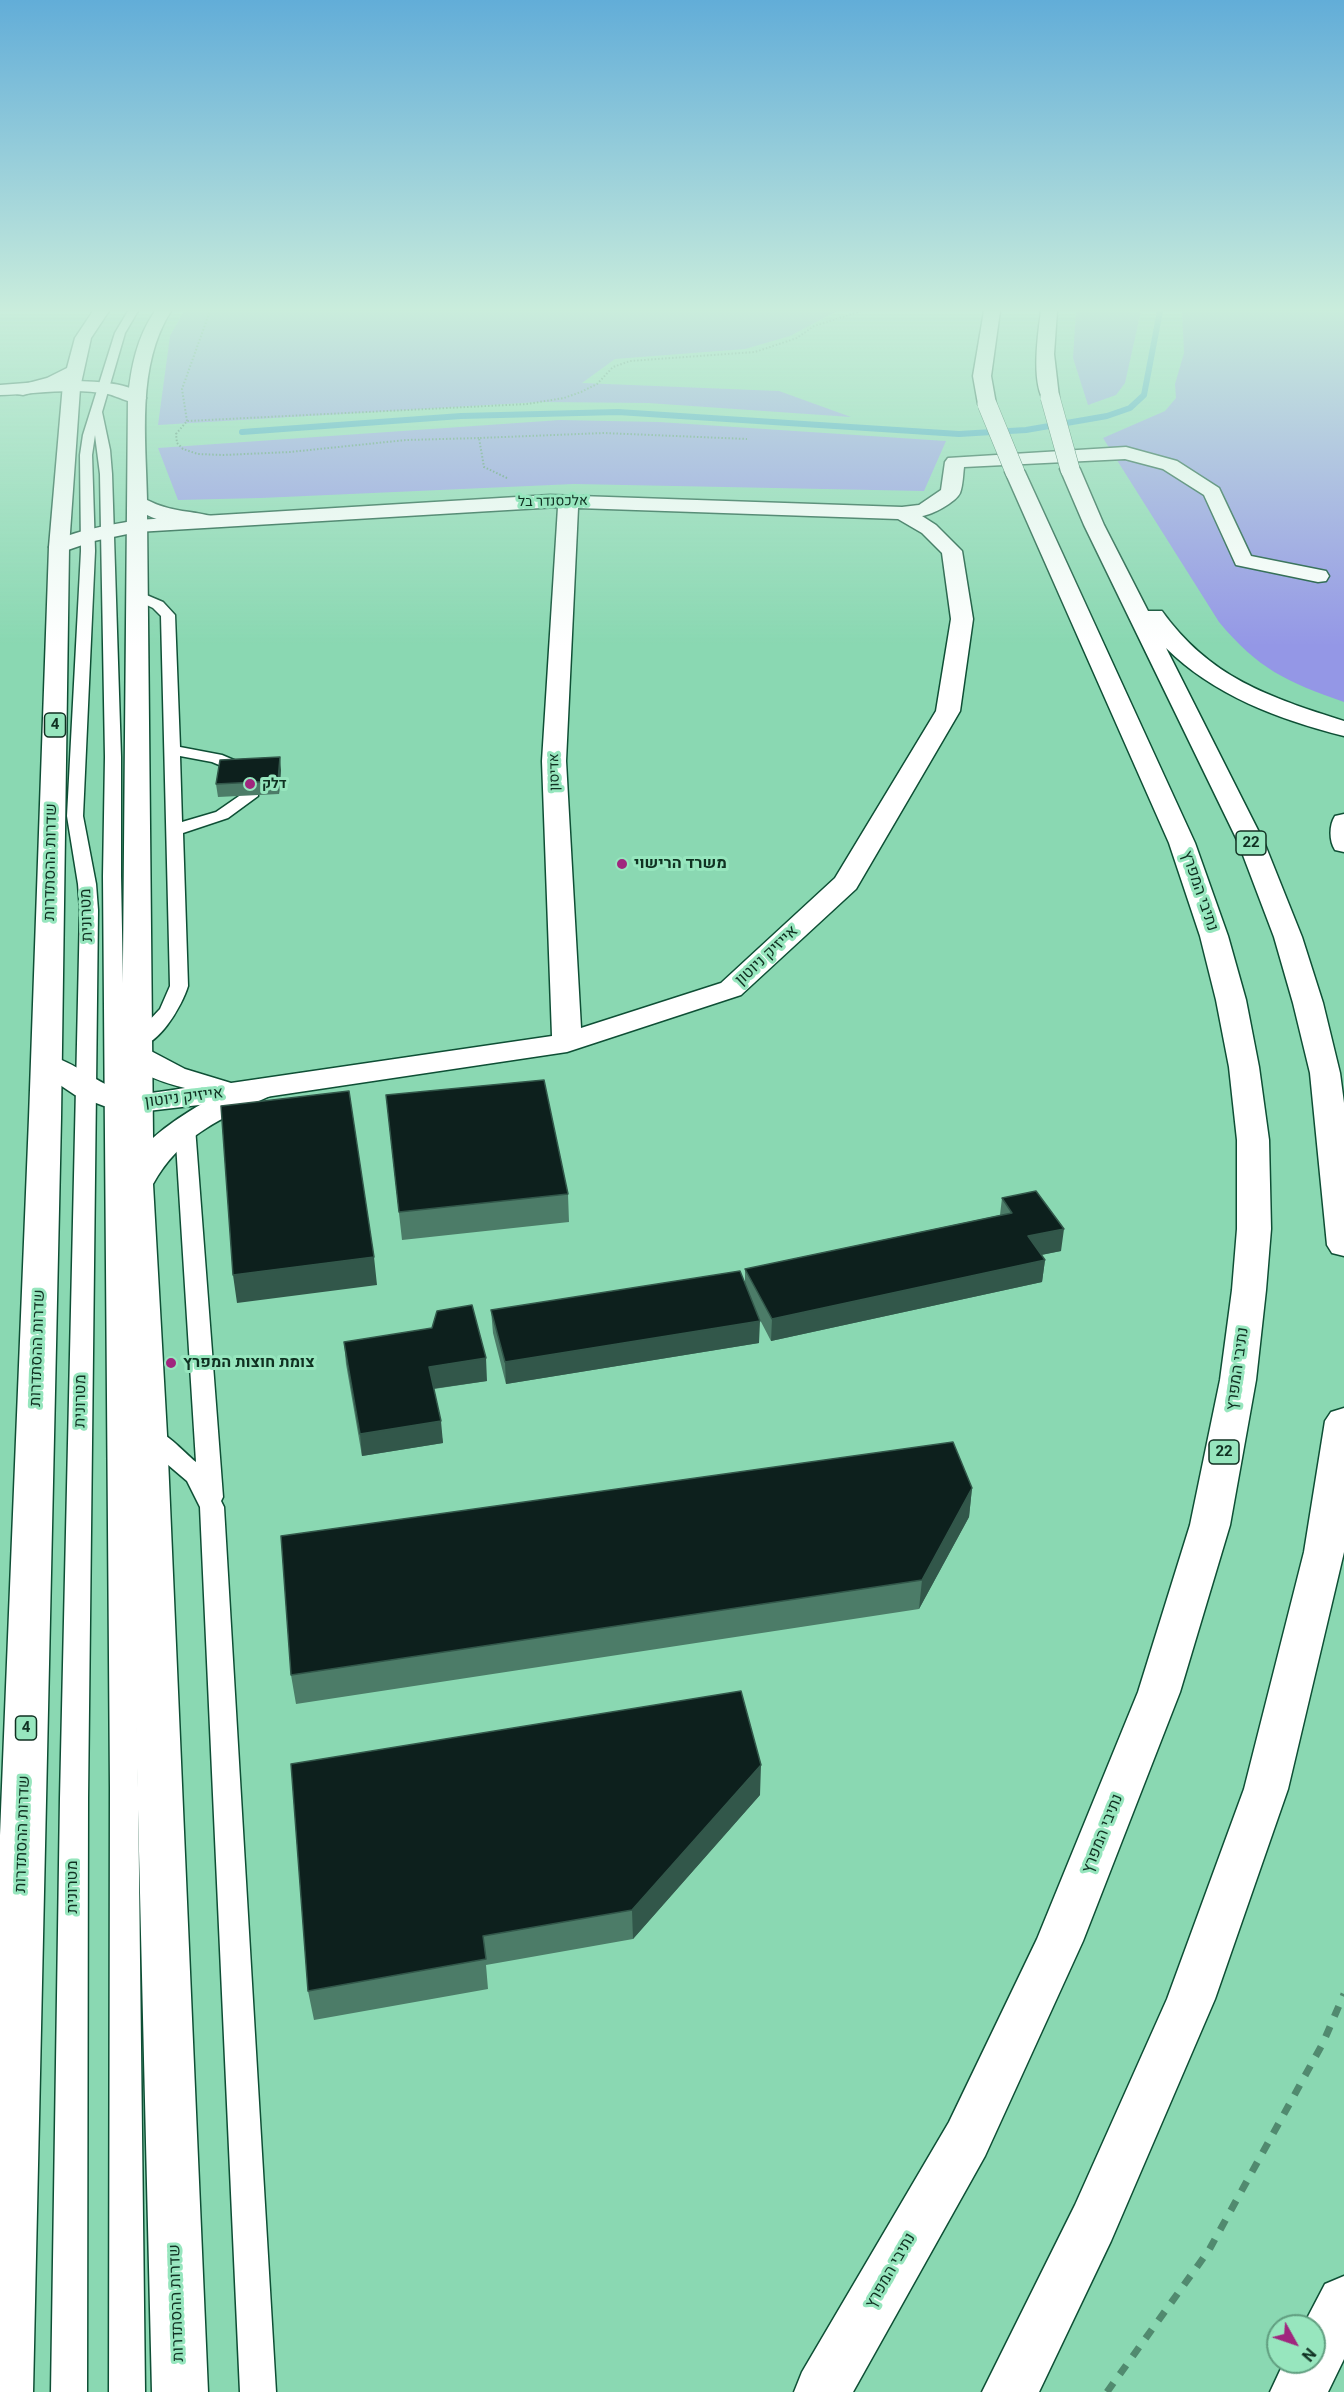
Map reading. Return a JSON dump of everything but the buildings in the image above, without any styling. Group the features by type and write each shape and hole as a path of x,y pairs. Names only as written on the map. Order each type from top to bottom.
{"main road":[{"name":"שדרות ההסתדרות","path":"5,2392 46,1063 59,547 69,423"},
{"name":"שדרות ההסתדרות","path":"137,423 138,1049 127,1101 137,1184 148,1435 180,2392"},
{"name":"נתיבי המפרץ","path":"822,2392 967,2139 1060,1941 1159,1692 1210,1525 1238,1380 1249,1290 1254,1229 1253,1140 1244,1067 1231,1000 1214,936 1182,843 995,423"},
{"name":"22","path":"1057,423 1070,469 1094,525 1251,842 1288,937 1308,1003 1325,1073 1344,1245"},
{"path":"902,513 925,510 950,493 955,462 1126,453 1170,465 1212,492 1243,561 1318,576"},
{"name":"אלכסנדר בל","path":"59,547 97,534 156,531 204,520 559,501 902,513"},
{"name":"אדיסון","path":"559,501 554,761 567,1042"},
{"path":"136,502 160,514 204,520"},
{"name":"אייזיק ניוטון","path":"46,1063 86,1088 127,1101 260,1089 567,1042 731,990 846,883 948,711 962,619 952,551 929,529 902,513"},
{"path":"1094,525 1161,627 1182,651 1237,689 1275,706 1344,729"},
{"path":"1344,822 1344,844"},
{"name":"אייזיק ניוטון","path":"138,1049 174,1076 229,1089 260,1089"},
{"path":"137,1184 154,1154 185,1127 260,1089"},
{"path":"1010,2392 1093,2223 1191,1999 1266,1789 1324,1552 1344,1421"},
{"path":"1298,2392 1344,2302"}],"lane":[{"name":"מטרונית","path":"95,423 86,455 97,534 113,746 112,876 127,1101 124,1787 127,2392"},
{"name":"מטרונית","path":"69,2392 74,1774 89,910 87,884 75,816 104,450 99,423"},
{"path":"137,596 159,605 168,615 179,986 175,1001 138,1049"},
{"path":"173,750 216,758 249,772 250,796 222,815 175,830"},
{"path":"185,1127 212,1507 258,2392"},
{"path":"148,1435 197,1476 212,1507"}],"path":[{"path":"186,423 176,434 177,442 184,450 197,454 230,455 407,440 604,433 747,439"},
{"path":"479,438 484,467 559,501"}],"shaded area":[{"path":"158,423 197,423 158,425"},
{"path":"522,423 668,423 946,441 924,491 574,484 178,500 158,448"},
{"path":"1138,423 1344,423 1344,702 1306,688 1275,672 1247,652 1233,638 1219,622 1103,438"}],"waterway":[{"path":"242,432 370,423"},
{"path":"783,423 959,434 1026,430 1069,423"}],"railway":[{"path":"1107,2392 1209,2250 1323,2043 1344,1994"}],"place":[{"name":"דלק","path":"250,784"},
{"name":"משרד הרישוי","path":"622,864"},
{"name":"צומת חוצות המפרץ","path":"171,1363"}]}
